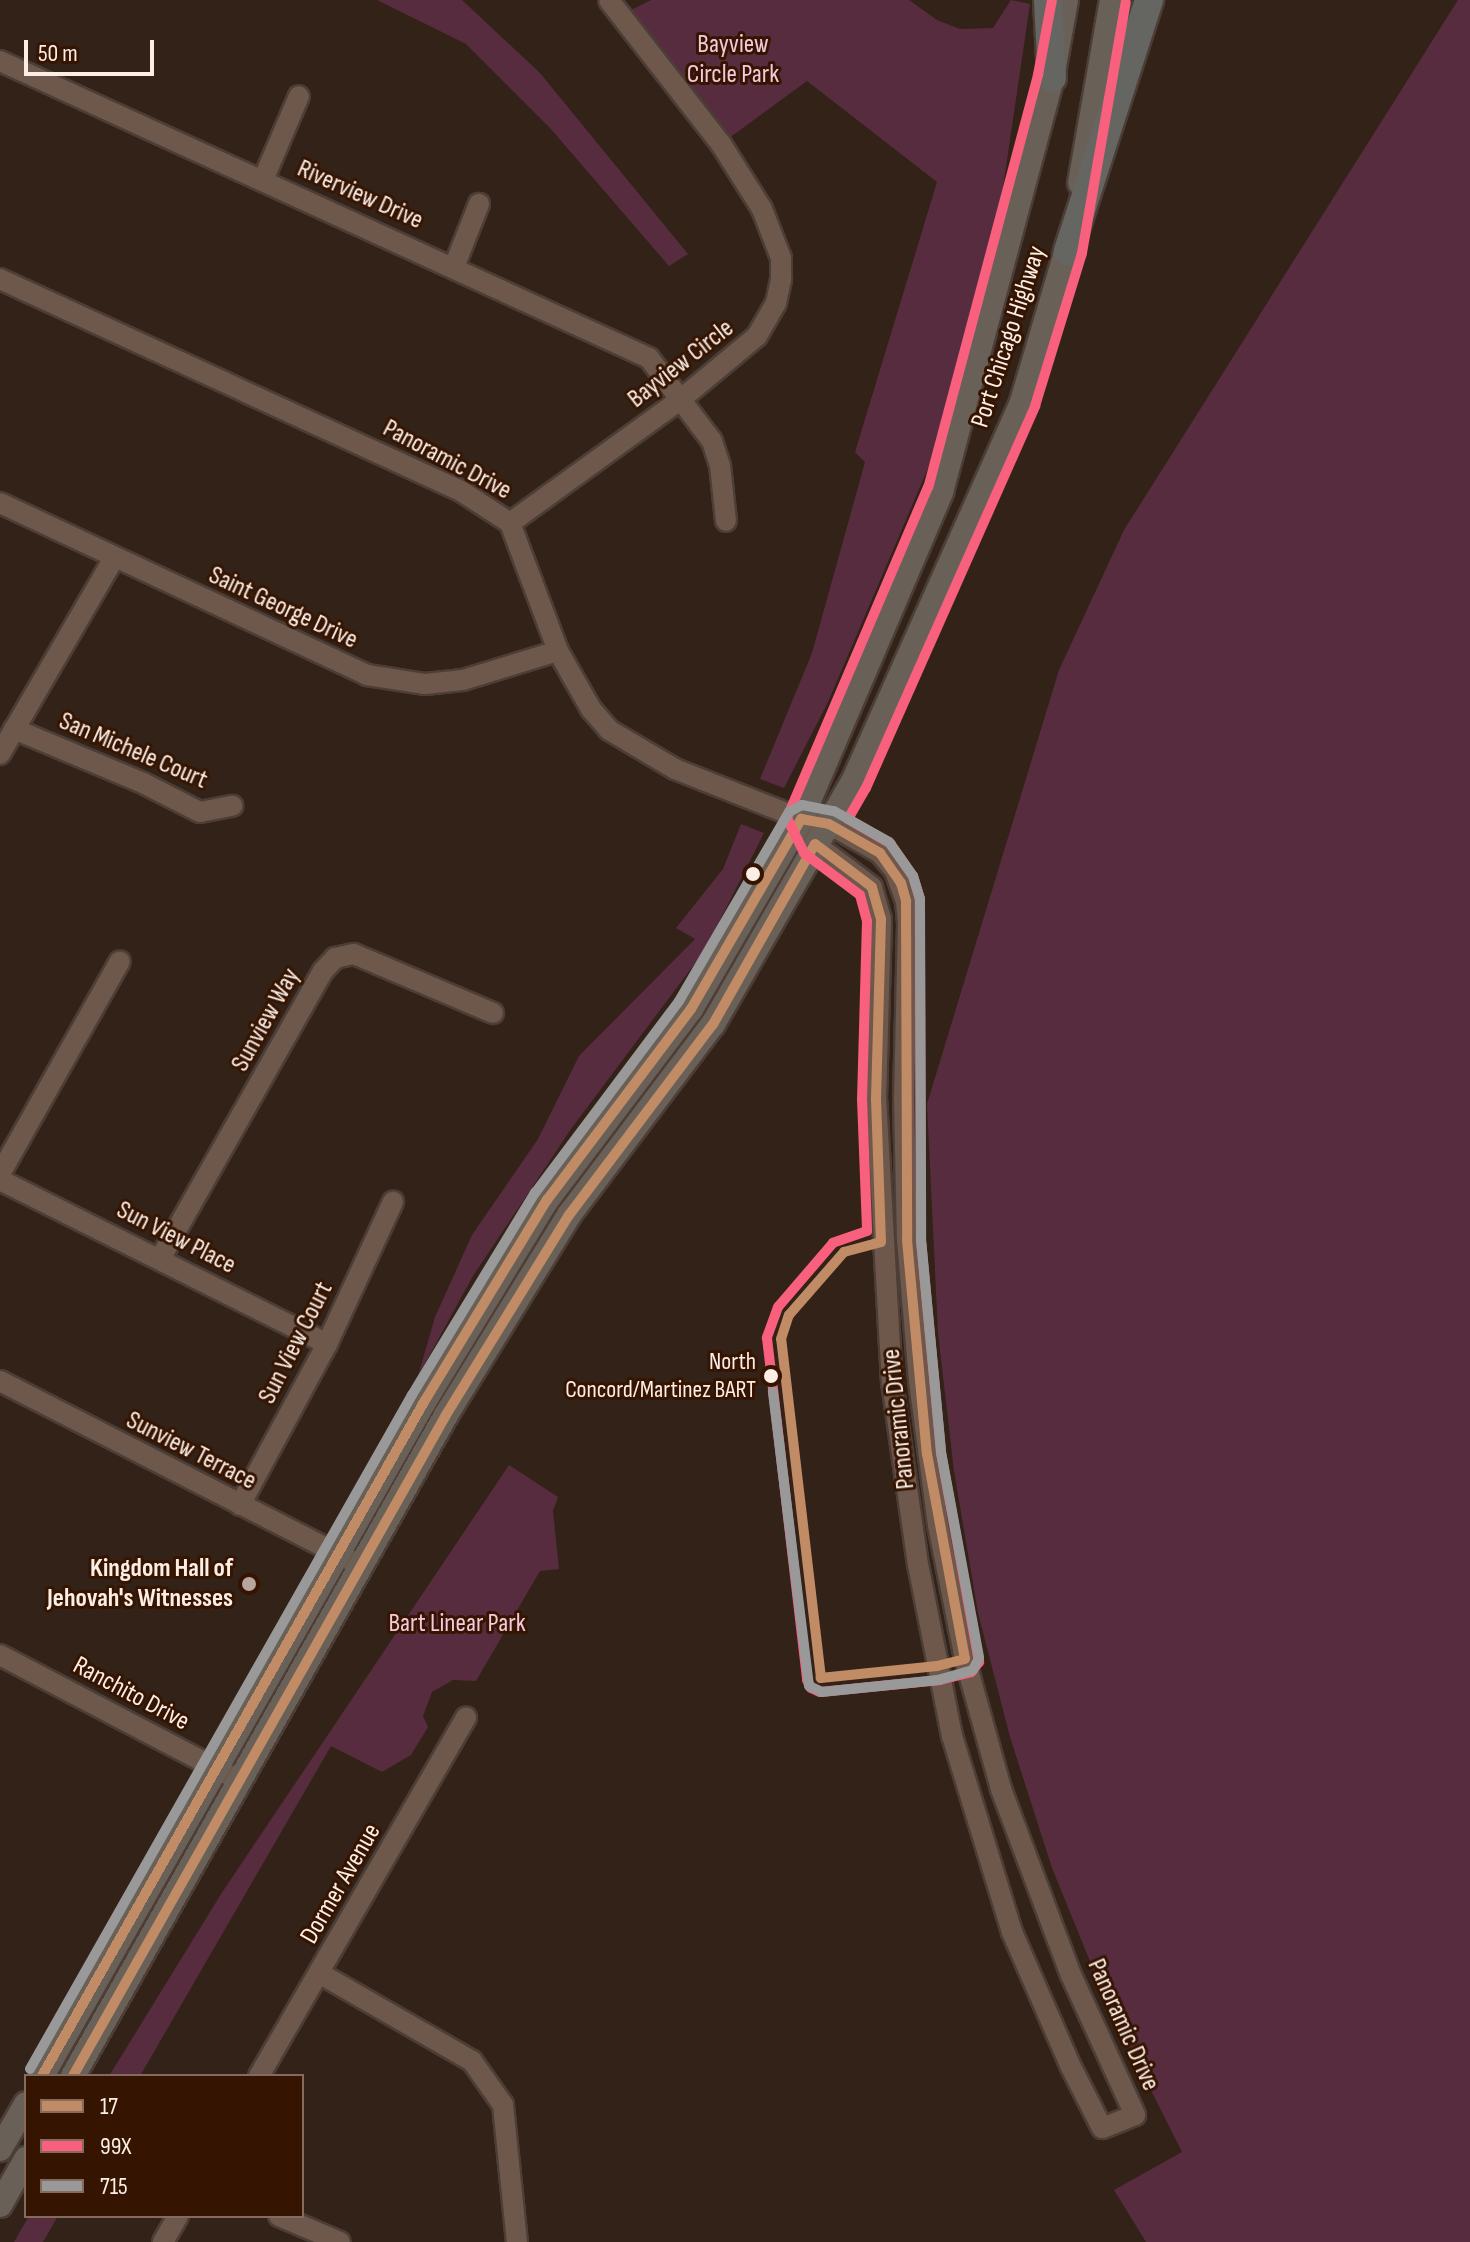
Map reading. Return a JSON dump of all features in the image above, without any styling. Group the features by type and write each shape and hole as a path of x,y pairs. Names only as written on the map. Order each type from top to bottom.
{"highway":[{"path":"1048,0 1052,78"},
{"path":"1068,251 1149,0"}],"main road":[{"name":"Port Chicago Highway","path":"43,2074 424,1402 547,1200 691,1009 801,819 941,492 1052,78 1066,0"},
{"name":"Port Chicago Highway","path":"74,2074 446,1415 569,1215 713,1024 853,782 1022,402 1068,251 1112,0"},
{"path":"0,2149 24,2107"},
{"path":"0,2205 24,2163"}],"street":[{"name":"Bayview Circle","path":"510,523 680,400 757,336 776,303 781,258 762,209 721,144 609,0"},
{"name":"Riverview Drive","path":"0,61 649,358 712,441 720,465 726,521"},
{"path":"263,180 299,96"},
{"path":"454,267 479,204"},
{"name":"Panoramic Drive","path":"0,279 461,491 510,523 558,651 591,709 630,745 675,769 801,819 822,834 843,866 863,878 878,902 881,919 876,1099 885,1304 892,1383 923,1597 952,1736 988,1863 1039,1997 1102,2128 1135,2115 1071,1975 1001,1789 965,1659 938,1525 919,1381 907,1240 904,1099 906,901 895,871 880,853 860,840 822,834"},
{"name":"Saint George Drive","path":"0,503 367,675 425,684 463,680 558,651"},
{"path":"0,754 114,558"},
{"name":"San Michele Court","path":"14,729 143,783 200,812 232,806"},
{"name":"Sunview Way","path":"160,1259 323,971 335,958 354,954 493,1013"},
{"path":"0,1177 120,961"},
{"name":"Sun View Place","path":"0,1177 327,1344"},
{"name":"Sun View Court","path":"240,1505 327,1344 393,1202"},
{"name":"Sunview Terrace","path":"0,1381 360,1565"},
{"name":"Ranchito Drive","path":"0,1655 238,1780"},
{"name":"Dormer Avenue","path":"260,2074 466,1718"},
{"path":"319,1973 472,2061 503,2105 517,2242"},
{"path":"163,2242 177,2218"},
{"path":"284,2218 340,2242"}],"green space":[{"path":"377,0 462,0 540,73 688,254 669,266 550,128 466,44"},
{"name":"Bayview Circle Park","path":"651,0 909,0 937,20 960,29 993,28 1011,0 1030,4 997,228 929,466 828,702 784,788 760,779 812,653 865,462 855,452 937,182 807,81 721,144 621,15"},
{"path":"1458,0 1470,0 1470,2242 1146,2242 1114,2190 1182,2152 1107,2003 1052,1868 1010,1737 978,1613 954,1471 938,1333 927,1104 1059,670 1124,530"},
{"path":"741,824 764,833 705,950 571,1129 473,1276 418,1376 435,1317 472,1235 538,1139 579,1056 695,939 676,928 723,869"},
{"name":"Bart Linear Park","path":"509,1465 558,1497 553,1511 559,1569 540,1571 476,1681 453,1680 432,1692 423,1716 428,1727 411,1755 382,1772 331,1746 141,2074 110,2074 221,1894"},
{"path":"28,2218 57,2218 43,2242 14,2242"}],"transit line":[{"name":"99X","path":"1052,0 1038,75 928,487 787,818 804,853 860,895 867,921 862,1099 867,1231 833,1243 778,1307 767,1338 807,1680 811,1688 820,1692 940,1680 971,1672 979,1662 941,1452 921,1239 920,899 913,876 891,844 848,819 866,788 1035,406 1082,253 1126,2"},
{"name":"715","path":"30,2069 412,1395 535,1193 679,1001 789,812 802,805 834,811 889,842 913,876 920,899 921,1239 941,1452 979,1658 973,1670 938,1680 822,1692 809,1686 773,1391"},
{"name":"17","path":"43,2074 424,1402 547,1200 691,1009 801,819 829,824 880,853 901,883 906,901 907,1240 927,1454 965,1659 937,1666 821,1678 781,1339 789,1315 844,1252 881,1242 876,1099 881,919 872,887 815,844 713,1024 569,1215 446,1415 74,2074"}],"place":[{"name":"North Concord/Martinez BART","path":"771,1376"},
{"name":"Kingdom Hall of Jehovah's Witnesses","path":"249,1584"}]}
